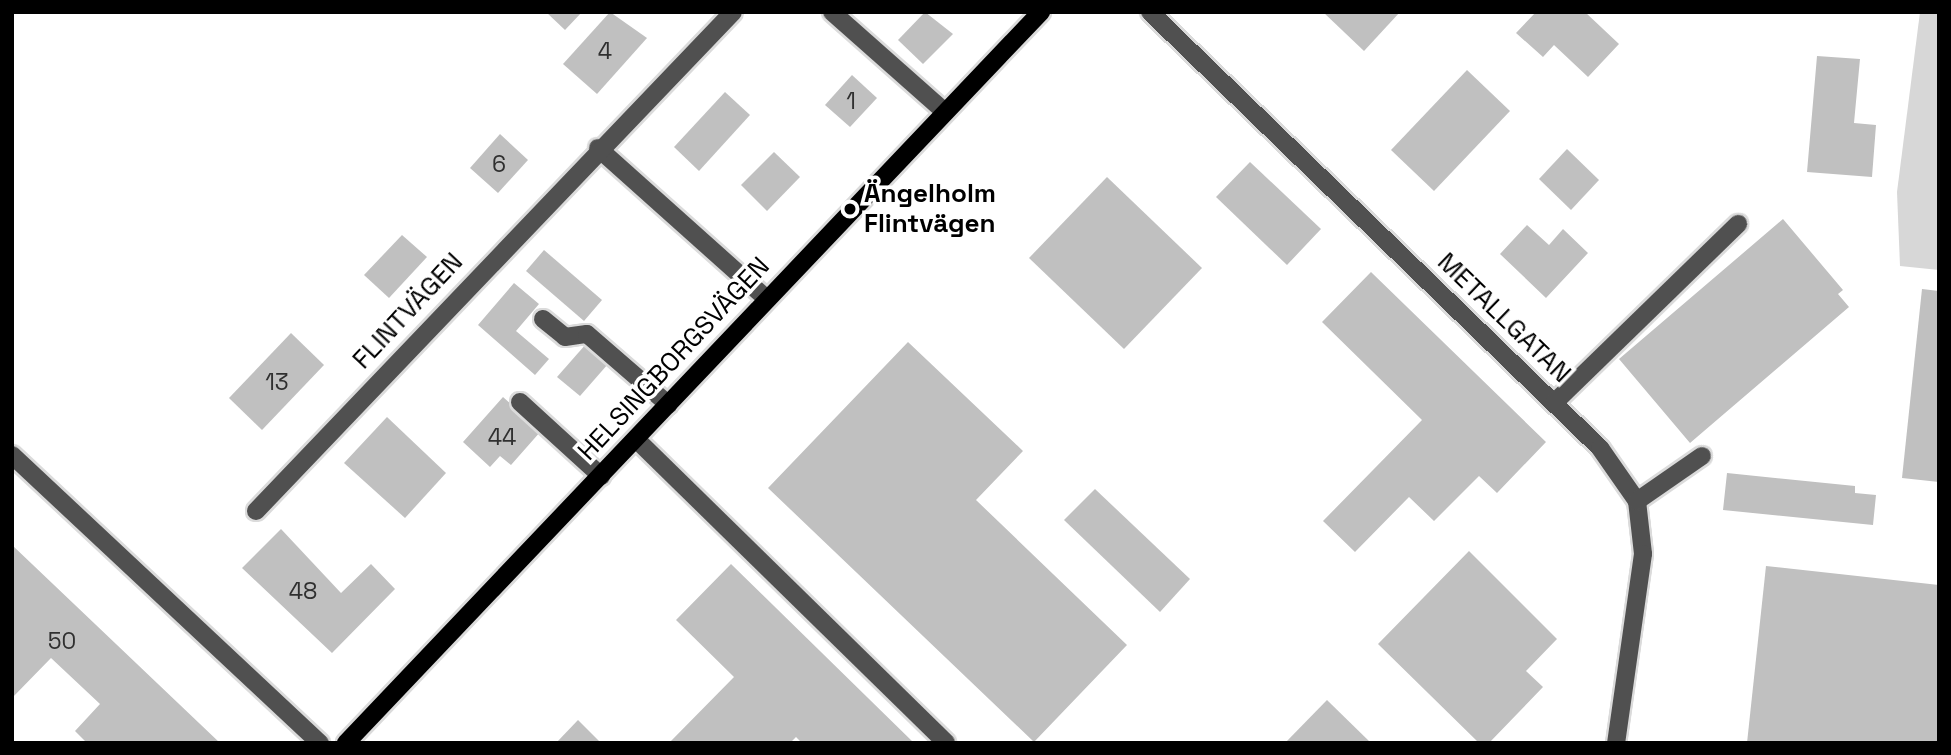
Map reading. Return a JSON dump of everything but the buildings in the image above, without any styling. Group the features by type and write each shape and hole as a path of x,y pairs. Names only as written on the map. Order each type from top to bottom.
{"main road":[{"name":"HELSINGBORGSVÄGEN","path":"346,743 669,405 943,111 1041,12"}],"street":[{"name":"FLINTVÄGEN","path":"256,511 598,148 733,12"},
{"path":"832,12 943,111"},
{"name":"METALLGATAN","path":"1150,12 1600,448 1637,501 1643,554 1616,743"},
{"path":"598,148 766,298"},
{"path":"1554,403 1738,224"},
{"path":"543,319 565,337 587,334 669,405"},
{"path":"520,402 601,476"},
{"path":"636,439 946,743"},
{"path":"12,455 320,743"},
{"path":"1637,501 1702,456"}],"shaded area":[{"path":"1920,12 1939,12 1939,270 1900,266 1897,192"}],"place":[{"name":"Ängelholm Flintvägen","path":"850,209"}]}
